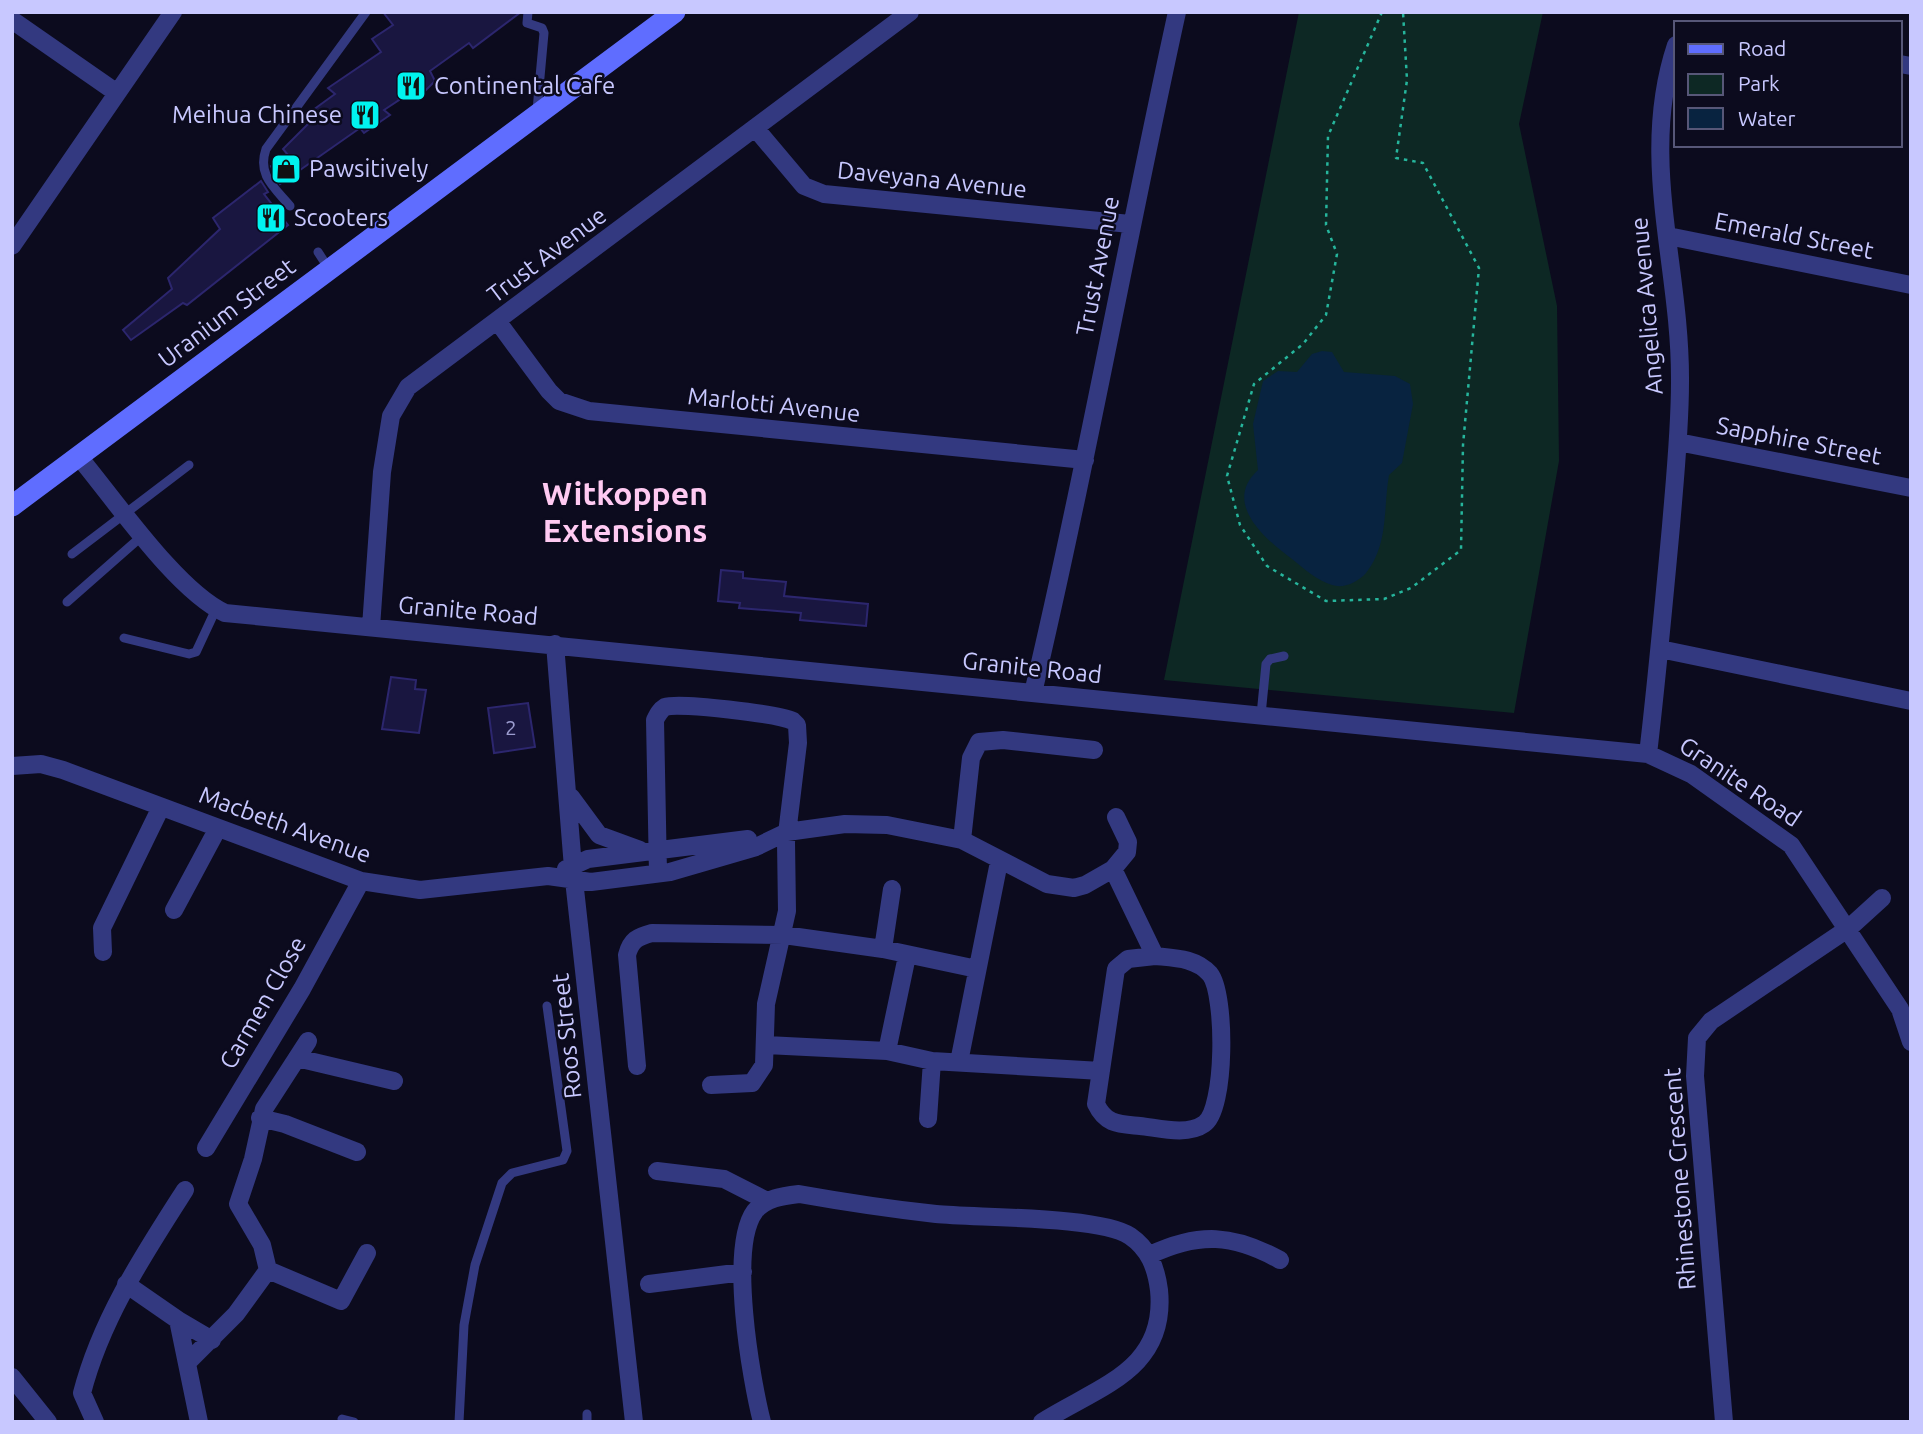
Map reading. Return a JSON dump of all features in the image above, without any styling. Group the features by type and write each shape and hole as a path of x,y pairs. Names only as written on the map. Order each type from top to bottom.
{"street":[{"path":"12,246 173,12"},
{"name":"Trust Avenue","path":"371,627 382,472 391,416 408,387 910,12"},
{"name":"Trust Avenue","path":"1033,694 1085,460 1130,225 1177,12"},
{"name":"Uranium Street","path":"12,506 79,457 323,261 536,117 669,14"},
{"path":"12,20 117,93"},
{"name":"Angelica Avenue","path":"1648,754 1678,442 1678,337 1668,236 1660,189 1658,137 1661,101 1674,52"},
{"name":"Daveyana Avenue","path":"756,129 804,186 824,194 1130,225"},
{"name":"Emerald Street","path":"1668,236 1911,285"},
{"name":"Marlotti Avenue","path":"498,322 559,401 589,411 1085,460"},
{"name":"Sapphire Street","path":"1678,442 1911,488"},
{"name":"Granite Road","path":"79,457 186,586 225,613 555,643 1033,694 1648,754 1691,774 1775,830 1801,855 1900,1009 1911,1042"},
{"name":"Roos Street","path":"555,643 574,873 634,1422"},
{"path":"1660,649 1911,701"},
{"path":"658,873 651,850 655,720 663,708 674,706 793,721 797,725 798,743 787,832 783,935 766,1004 764,1065 752,1083 711,1085"},
{"path":"962,840 971,758 979,742 1003,740 1094,750"},
{"name":"Macbeth Avenue","path":"12,766 41,764 52,767 361,881 420,890 574,873 591,882 658,873 756,847 787,832 845,824 887,825 962,840 999,862 1062,888 1085,885 1113,869"},
{"path":"568,791 581,814 599,835 651,850"},
{"path":"103,952 102,928 161,807"},
{"path":"1116,817 1128,848 1113,869 1155,956"},
{"path":"173,910 218,828"},
{"path":"574,873 588,859 750,839 769,840"},
{"path":"959,1062 999,862"},
{"name":"Carmen Close","path":"206,1148 302,989 361,881"},
{"path":"883,949 892,889"},
{"name":"Rhinestone Crescent","path":"1724,1422 1696,1076 1697,1038 1711,1021 1849,928 1882,898"},
{"path":"637,1066 627,955 630,944 637,937 652,933 783,935 883,949 977,969"},
{"path":"887,1052 907,956"},
{"path":"1155,956 1188,960 1202,966 1217,987 1220,1070 1217,1104 1212,1116 1203,1125 1188,1130 1112,1124 1100,1113 1096,1104 1116,969 1128,959 1155,956"},
{"path":"187,1363 212,1340 257,1289 268,1270 262,1245 238,1204 253,1159 260,1118 308,1041"},
{"path":"766,1045 887,1052 932,1061 1101,1071"},
{"path":"297,1058 394,1081"},
{"path":"928,1119 932,1061"},
{"path":"260,1118 285,1124 357,1152"},
{"path":"657,1171 724,1178 767,1201"},
{"path":"95,1422 82,1394 88,1369 126,1284 185,1191"},
{"path":"762,1422 746,1338 744,1242 756,1210 767,1201 799,1194 935,1214 1095,1224 1129,1235 1150,1255 1157,1277 1159,1321 1149,1349 1127,1371 1042,1422"},
{"path":"1150,1255 1169,1246 1216,1238 1247,1243 1280,1259"},
{"path":"268,1270 341,1301 368,1253"},
{"path":"649,1284 743,1272"},
{"path":"126,1284 212,1340"},
{"path":"178,1320 199,1422"},
{"path":"12,1377 48,1422"}],"lane":[{"path":"290,206 264,176 261,162 266,149 366,12"},
{"path":"528,12 527,23 542,28 544,33 536,117"},
{"path":"72,554 189,465"},
{"path":"68,602 144,535"},
{"path":"124,638 189,654 195,652 216,609"},
{"path":"1261,715 1266,664 1270,659 1284,656"},
{"path":"459,1422 461,1350 468,1301 475,1265 502,1183 512,1173 563,1160 568,1151 547,1006"},
{"path":"342,1419 354,1422"}],"path":[{"path":"1381,12 1328,136 1326,225 1337,254 1326,315 1303,344 1254,384 1227,476 1240,525 1267,566 1326,601 1384,599 1411,588 1461,550 1464,432 1479,268 1423,163 1395,158 1407,80 1403,12"}],"green space":[{"path":"1299,12 1543,12 1519,124 1557,306 1559,461 1514,713 1164,680"}],"water":[{"path":"1332,352 1344,372 1395,376 1410,384 1413,404 1402,463 1389,475 1384,526 1378,550 1363,576 1355,582 1341,586 1332,585 1316,577 1270,541 1251,519 1244,495 1248,482 1258,470 1253,424 1263,381 1278,371 1297,372 1312,354"}],"building":[{"path":"383,12 521,12 473,48 469,43 430,71 435,81 424,92 413,77 397,94 399,100 384,110 390,115 364,133 360,128 280,184 271,166 288,155 283,149 318,114 313,110 335,94 328,88 381,52 372,39 393,25"},
{"path":"261,181 268,192 264,194 288,225 187,305 183,303 131,340 123,330 172,289 168,278 220,229 213,218"},
{"path":"721,570 743,572 743,578 786,582 784,596 868,604 866,626 800,620 801,613 739,608 740,603 718,601"},
{"path":"391,677 416,680 415,689 426,690 419,733 382,729"},
{"path":"528,703 535,747 494,753 488,708"}],"place":[{"name":"Continental Cafe","path":"411,86"},
{"name":"Meihua Chinese","path":"365,115"},
{"name":"Pawsitively","path":"286,169"},
{"name":"Scooters","path":"271,218"}],"district":[{"name":"Witkoppen Extensions","path":"625,512"}]}
